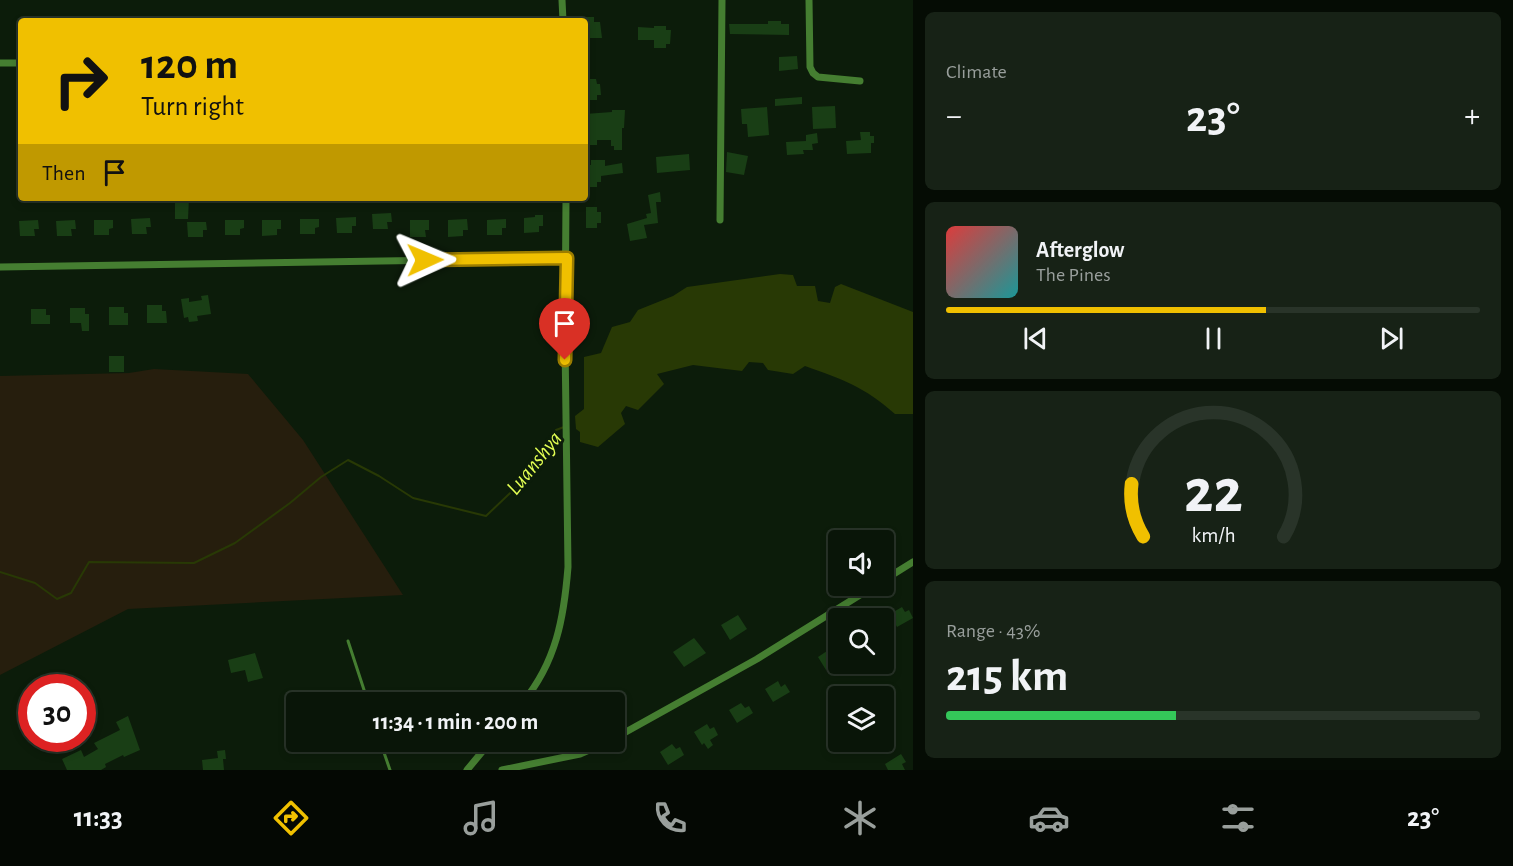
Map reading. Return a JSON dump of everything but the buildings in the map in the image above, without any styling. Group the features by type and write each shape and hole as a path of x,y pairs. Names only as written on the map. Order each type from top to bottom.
{"street":[{"path":"562,0 563,18"},
{"path":"720,220 722,0"},
{"path":"809,0 810,67 813,73 818,77 860,81"},
{"path":"0,63 18,63"},
{"path":"532,692 559,637 568,567 566,201"},
{"path":"0,267 567,258"},
{"path":"894,574 913,562"},
{"path":"625,732 757,659 858,596"},
{"path":"468,770 482,752"},
{"path":"502,770 584,752"}],"lane":[{"path":"348,641 365,692"},
{"path":"384,752 390,770"}],"shaded area":[{"path":"780,274 793,275 797,286 815,286 818,301 830,303 835,287 841,284 913,312 913,414 895,414 853,385 805,366 793,374 768,370 763,363 749,362 742,371 693,365 657,374 664,384 638,410 626,406 621,413 625,424 598,447 580,442 580,432 576,429 575,416 584,409 584,357 601,353 612,327 630,322 638,310 673,296 687,287"},
{"path":"154,369 248,374 303,440 403,595 128,609 0,675 0,376 129,373"}],"waterway":[{"name":"Luanshya","path":"0,572 35,583 57,599 71,593 89,562 194,563 235,543 321,477 348,460 379,476 413,498 486,516 528,476 556,430 564,427"}],"route":[{"path":"425,260 567,258 565,360"}]}
